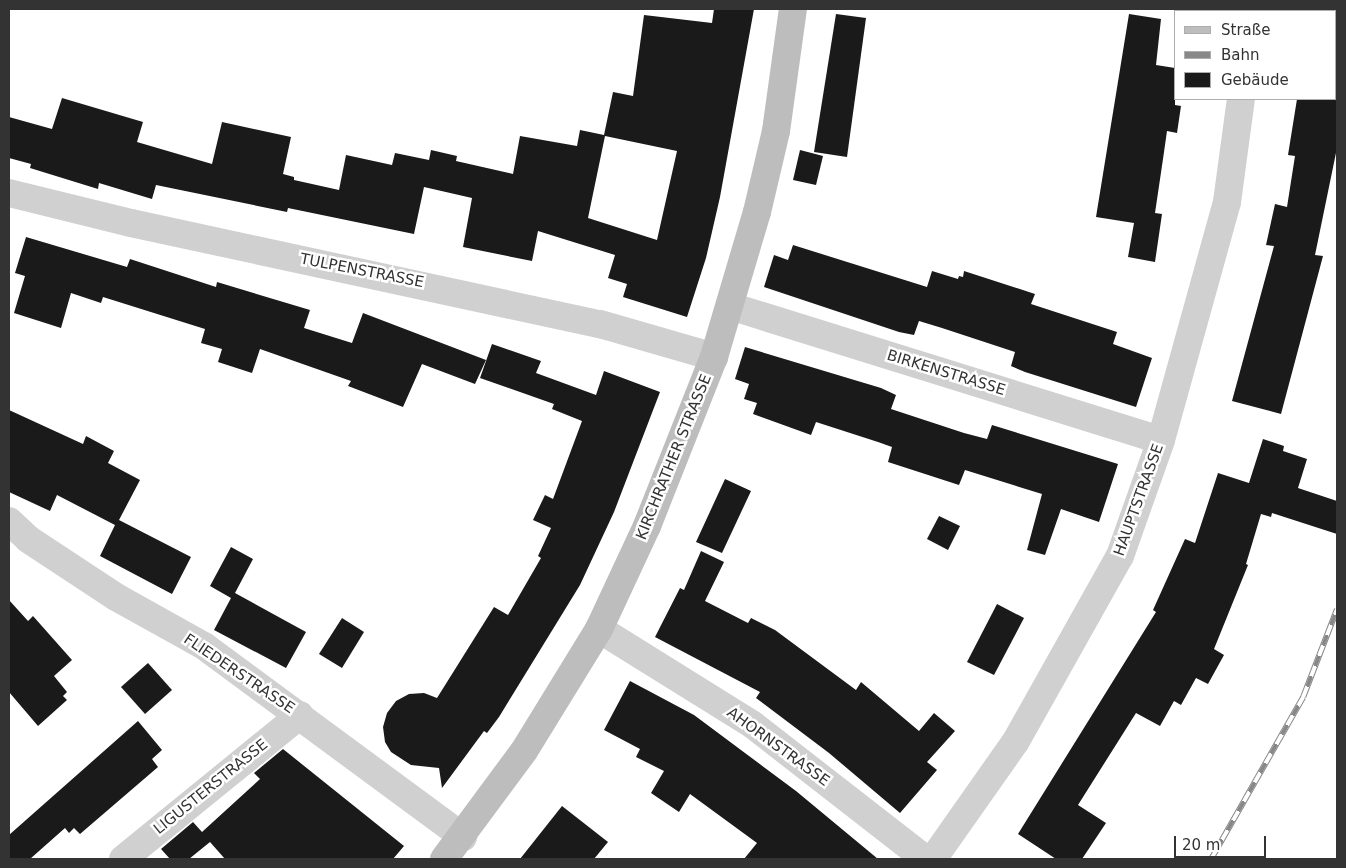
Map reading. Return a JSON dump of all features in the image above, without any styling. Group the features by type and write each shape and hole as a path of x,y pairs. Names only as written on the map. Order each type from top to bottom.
{"main road":[{"name":"KIRCHRATHER STRASSE","path":"444,859 463,837 524,751 599,629 647,526 714,357 730,306 776,131 793,9"}],"street":[{"name":"HAUPTSTRASSE","path":"932,859 1016,741 1120,556 1162,440 1227,202 1241,100"},
{"name":"TULPENSTRASSE","path":"9,193 130,223 581,319 714,357"},
{"name":"BIRKENSTRASSE","path":"730,306 1162,440"},
{"name":"FLIEDERSTRASSE","path":"9,521 28,539 116,597 204,646 463,837"},
{"name":"AHORNSTRASSE","path":"599,629 753,725 925,859"},
{"name":"LIGUSTERSTRASSE","path":"123,859 300,715"}],"building":[{"path":"714,9 754,9 720,197 706,258 687,317 623,297 627,284 608,278 615,255 538,231 532,261 463,247 472,198 424,187 414,234 288,208 287,212 156,185 152,199 99,183 98,189 30,168 31,164 9,158 9,117 52,129 62,98 143,122 137,142 212,164 222,122 291,137 283,174 294,177 294,180 339,190 346,155 392,165 395,153 429,160 431,150 457,156 456,161 513,174 520,136 577,146 580,130 604,135 613,92 633,96 644,15 712,23","holes":["605,136 677,151 657,240 588,218"]},
{"path":"836,14 866,18 847,157 814,152"},
{"path":"1129,14 1161,19 1156,65 1174,68 1174,100 1175,105 1181,106 1177,133 1167,131 1155,213 1162,214 1155,262 1128,257 1134,223 1096,217"},
{"path":"1337,99 1337,148 1315,255 1323,256 1281,414 1232,401 1274,246 1266,245 1275,204 1287,207 1295,156 1288,155 1297,100"},
{"path":"800,150 823,156 816,185 793,180"},
{"path":"26,237 127,267 130,259 216,287 217,282 310,310 304,328 352,343 363,313 486,360 475,384 422,364 403,407 348,386 351,381 260,349 252,373 218,362 222,349 201,343 205,329 103,297 101,303 71,293 61,328 14,313 25,276 15,273"},
{"path":"793,245 927,287 932,271 958,279 959,276 963,277 964,271 1035,294 1031,304 1117,332 1113,344 1152,358 1136,407 1025,372 1011,366 1015,352 942,328 919,321 914,335 899,332 764,287 774,255 788,260"},
{"path":"492,344 541,361 536,373 596,395 604,371 660,392 614,512 580,585 499,717 487,733 484,731 442,788 439,768 411,765 391,752 385,742 383,727 387,713 396,701 409,694 424,693 437,698 494,607 508,615 541,558 538,556 551,528 533,520 545,495 553,499 582,421 552,409 554,404 480,378"},
{"path":"745,347 881,388 896,395 891,409 964,433 987,439 992,425 1118,464 1099,522 1061,509 1045,555 1027,550 1042,494 965,470 959,485 888,462 892,447 878,442 816,422 811,435 753,414 757,403 744,399 749,384 735,379"},
{"path":"9,410 83,444 86,436 114,451 108,463 140,480 119,520 191,557 172,594 100,556 115,525 57,495 50,511 9,492"},
{"path":"1263,439 1284,446 1283,451 1307,459 1298,488 1337,501 1337,534 1272,513 1271,517 1261,514 1246,564 1248,565 1214,649 1224,655 1208,684 1196,678 1181,705 1174,701 1160,726 1136,713 1078,805 1106,823 1082,859 1056,859 1018,834 1156,612 1153,610 1185,539 1195,543 1218,473 1249,483"},
{"path":"725,479 751,491 722,553 696,542"},
{"path":"939,516 960,526 948,550 927,539"},
{"path":"231,547 253,559 235,593 306,632 286,668 214,630 231,598 210,586"},
{"path":"701,551 724,562 705,601 748,623 751,618 775,630 856,690 861,682 919,731 934,713 955,731 927,762 937,770 900,813 829,753 756,698 760,692 655,637 680,588 684,590"},
{"path":"9,600 28,621 33,616 72,660 54,676 67,692 63,696 67,700 38,726 9,692"},
{"path":"997,604 1024,618 994,675 967,662"},
{"path":"342,618 364,632 342,668 319,654"},
{"path":"148,663 172,690 145,714 121,687"},
{"path":"630,681 694,715 796,791 878,859 744,859 757,843 690,794 679,812 651,793 664,771 636,757 640,749 604,730"},
{"path":"138,721 162,750 152,759 158,767 80,834 74,828 69,833 65,828 30,859 9,859 9,835"},
{"path":"283,749 404,846 393,859 225,859 210,842 189,859 170,859 161,849 193,822 202,832 260,779 254,773"},
{"path":"562,806 608,842 594,859 520,859"}],"railway":[{"path":"1211,859 1303,697 1337,609"}]}
